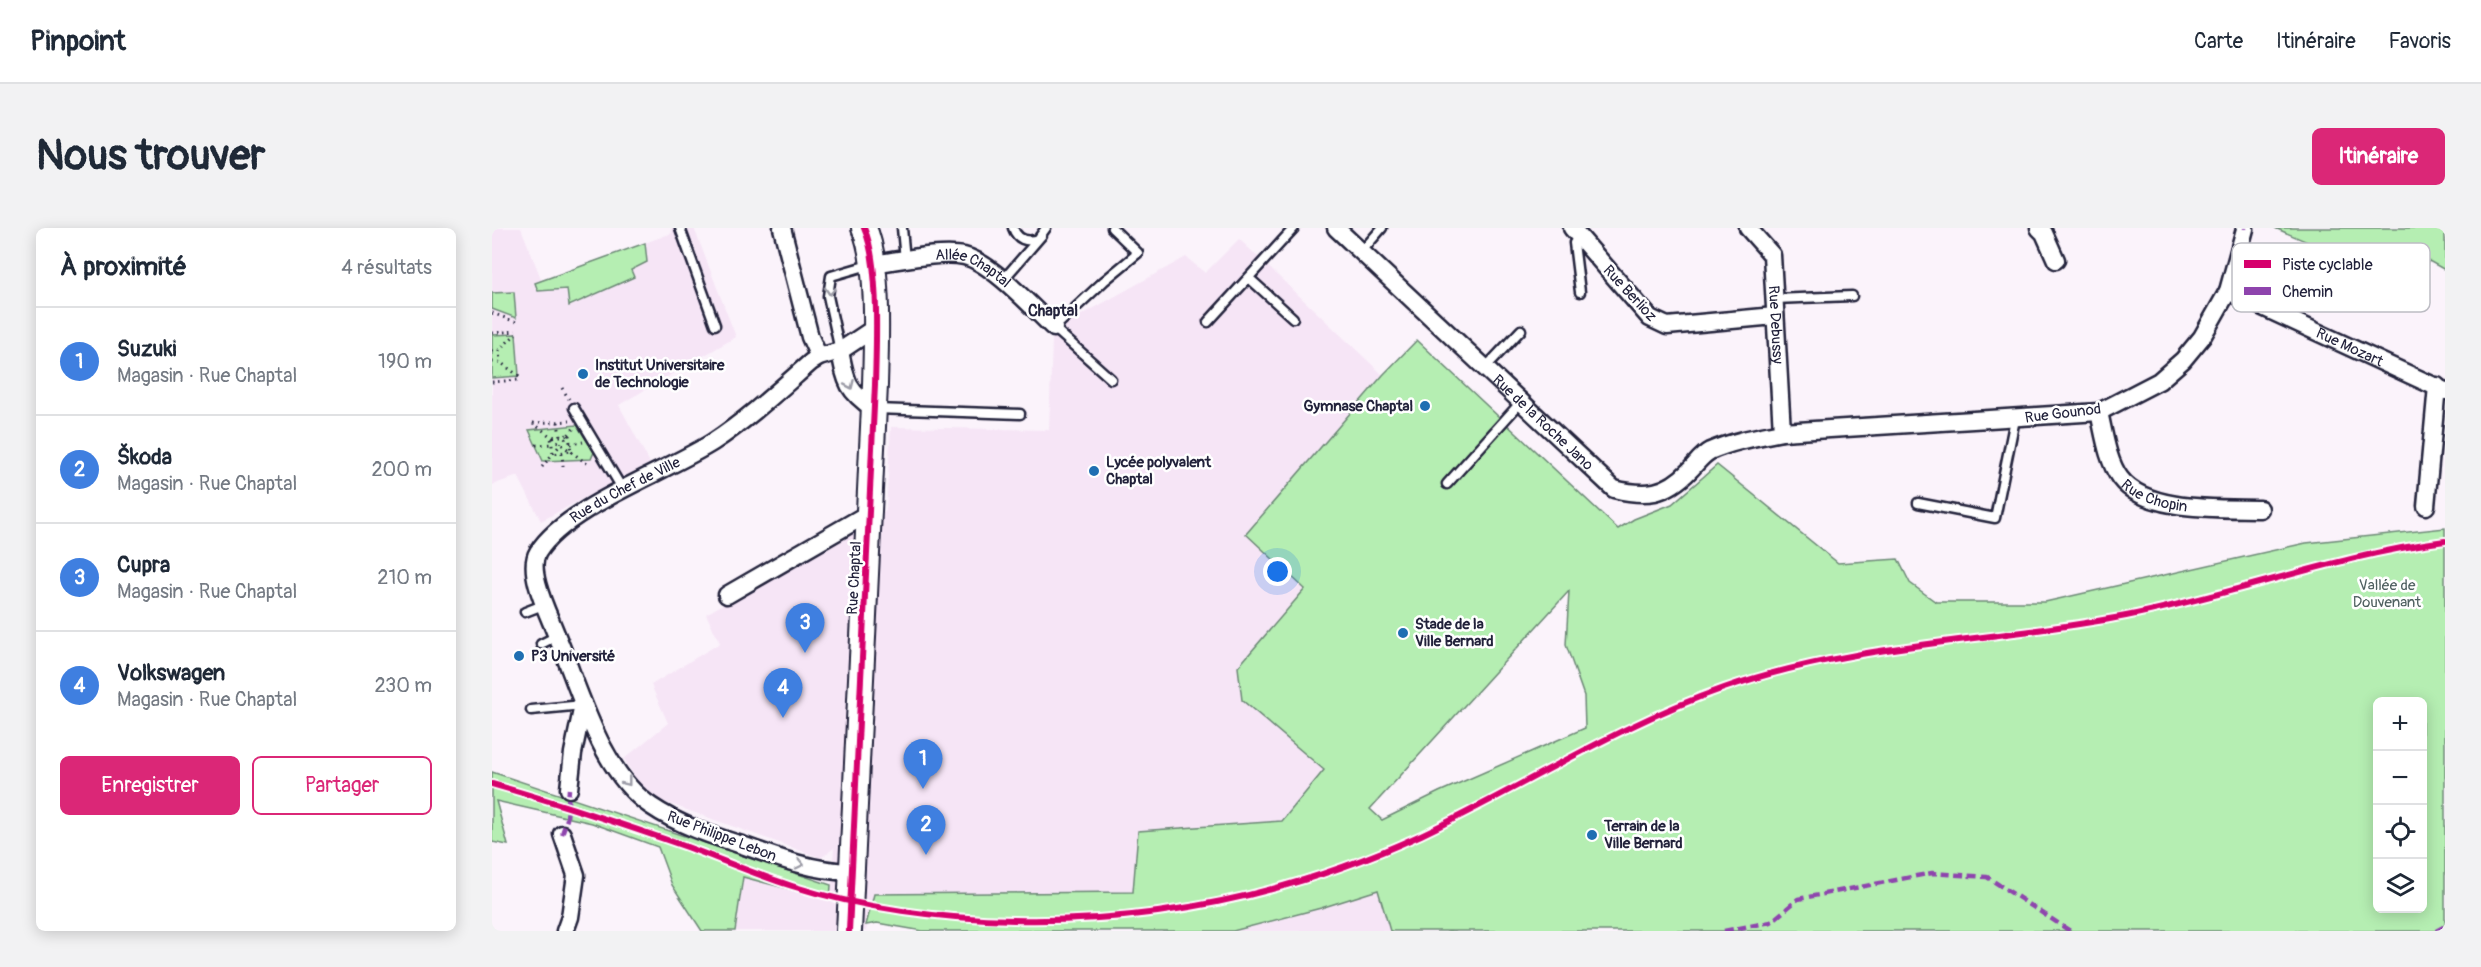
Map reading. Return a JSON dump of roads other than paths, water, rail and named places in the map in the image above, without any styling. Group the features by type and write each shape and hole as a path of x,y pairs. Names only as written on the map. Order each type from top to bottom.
{"main road":[{"name":"Rue Chaptal","path":"849,931 876,327 872,264 864,228"}],"street":[{"path":"782,228 810,337 819,357"},
{"name":"Rue de la Roche Jano","path":"1336,228 1614,489 1636,495 1660,491 1677,483 1707,453 1734,442 1782,432"},
{"name":"Rue Debussy","path":"1748,228 1772,255 1782,432"},
{"path":"2040,228 2056,260"},
{"name":"Rue Berlioz","path":"1576,233 1650,318 1658,324 1667,326 1774,308"},
{"name":"Allée Chaptal","path":"872,264 952,255 966,257 979,262 1002,280 1054,328"},
{"name":"Rue Gounod","path":"1782,432 2099,412 2159,381 2183,360 2202,337 2228,291 2232,276"},
{"name":"Rue Mozart","path":"2228,291 2232,293"},
{"name":"Rue Mozart","path":"2274,312 2441,389 2426,506"},
{"name":"Rue du Chef de Ville","path":"595,733 543,605 536,571 536,556 546,542 580,515 713,442 748,417 819,357 840,351 876,327"},
{"path":"840,351 844,373 855,396 874,409"},
{"name":"Rue Chopin","path":"2099,412 2110,457 2120,478 2138,493 2162,502 2184,506 2260,509"},
{"path":"727,595 869,513"},
{"path":"569,789 573,753 583,705"},
{"name":"Rue Philippe Lebon","path":"595,733 629,786 649,805 673,820 789,862 835,872 851,872"},
{"path":"562,834 576,875 570,917 565,931"}],"lane":[{"path":"680,228 715,326"},
{"path":"902,228 905,260"},
{"path":"1013,228 1017,236 1027,241 1032,241 1045,231"},
{"path":"1110,379 1054,328 1138,253 1112,228"},
{"path":"1209,322 1294,228"},
{"path":"1362,251 1382,228"},
{"path":"1002,280 1045,231"},
{"path":"1576,233 1574,243 1580,292"},
{"path":"840,351 828,296 831,276 872,264"},
{"path":"1249,278 1293,318"},
{"path":"1774,308 1852,296"},
{"path":"1485,368 1521,330"},
{"path":"1447,484 1521,402"},
{"path":"574,408 623,490"},
{"path":"874,409 1020,414"},
{"path":"1918,503 1995,518 2015,419"},
{"path":"525,612 543,605"},
{"path":"541,644 557,636"},
{"path":"531,710 583,705"}],"place":[{"name":"Institut Universitaire de Technologie","path":"583,374"},
{"name":"Gymnase Chaptal","path":"1425,406"},
{"name":"Lycée polyvalent Chaptal","path":"1094,471"},
{"name":"Stade de la Ville Bernard","path":"1403,633"},
{"name":"Cupra","path":"805,653"},
{"name":"P3 Université","path":"519,656"},
{"name":"Volkswagen","path":"783,718"},
{"name":"Suzuki","path":"923,789"},
{"name":"Terrain de la Ville Bernard","path":"1592,835"},
{"name":"Škoda","path":"926,855"}],"district":[{"name":"Chaptal","path":"1053,310"}],"park label":[{"name":"Vallée de Douvenant","path":"2387,594"}]}
